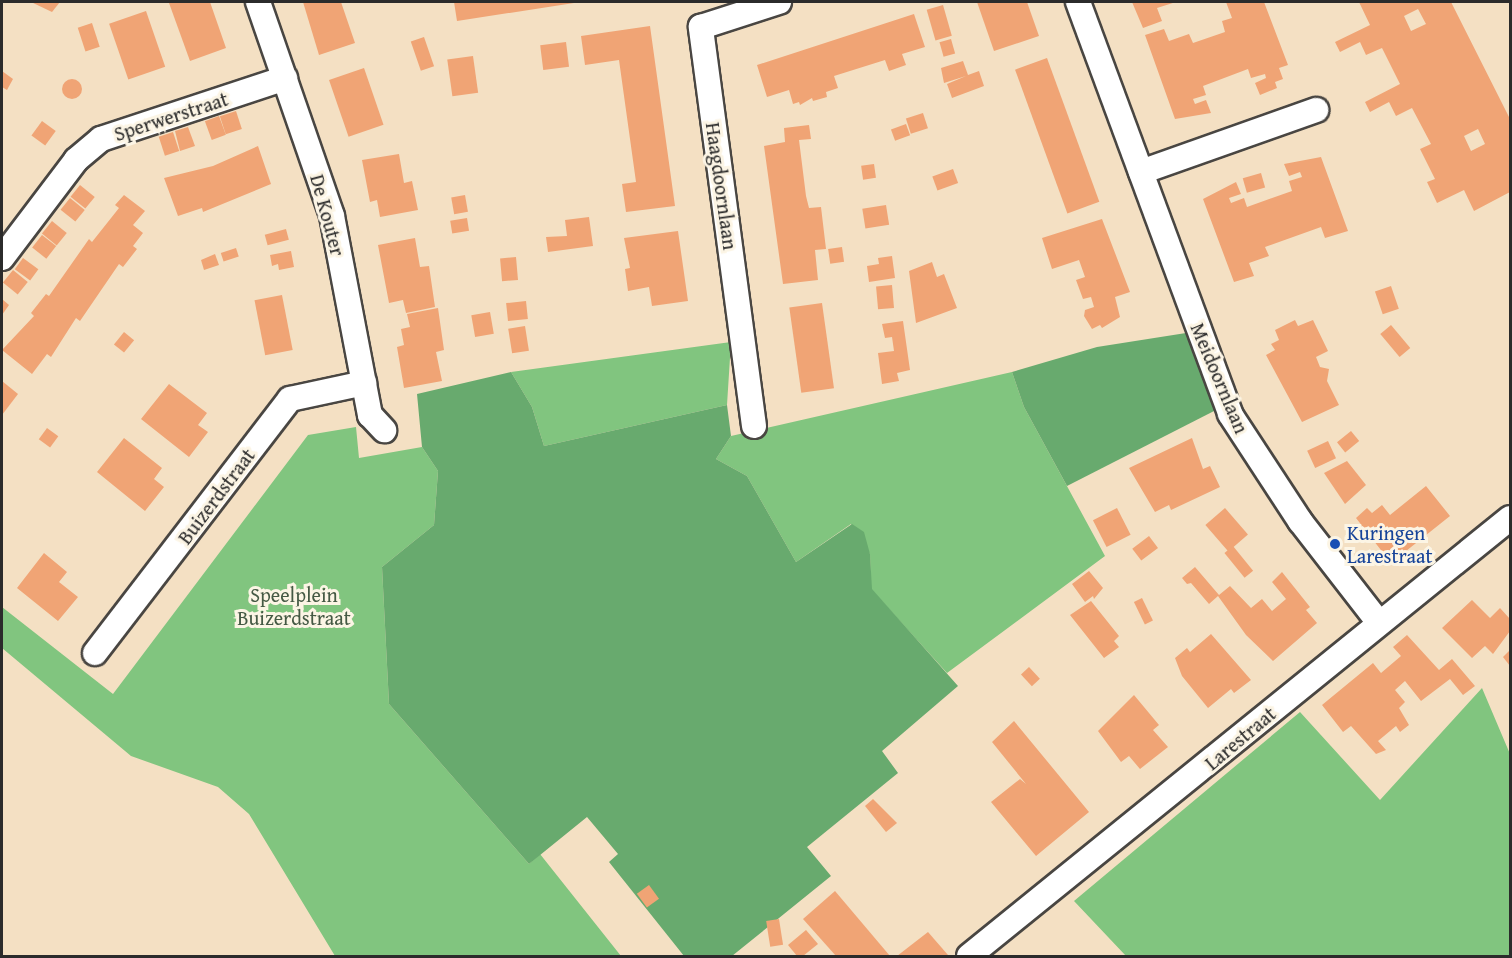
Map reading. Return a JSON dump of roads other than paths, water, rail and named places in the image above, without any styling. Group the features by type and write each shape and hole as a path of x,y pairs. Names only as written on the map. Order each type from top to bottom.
{"street":[{"name":"De Kouter","path":"258,2 333,216 370,415 384,430"},
{"name":"Haagdoornlaan","path":"754,426 702,27 779,2"},
{"name":"Meidoornlaan","path":"1078,2 1230,414 1300,521 1379,623"},
{"name":"Sperwerstraat","path":"2,258 76,160 101,139 285,78"},
{"path":"1141,172 1316,110"},
{"name":"Buizerdstraat","path":"95,653 290,399 364,382"},
{"name":"Larestraat","path":"969,957 1510,518"}],"place":[{"name":"Kuringen Larestraat","path":"1335,544"}],"park label":[{"name":"Speelplein Buizerdstraat","path":"294,606"}]}
